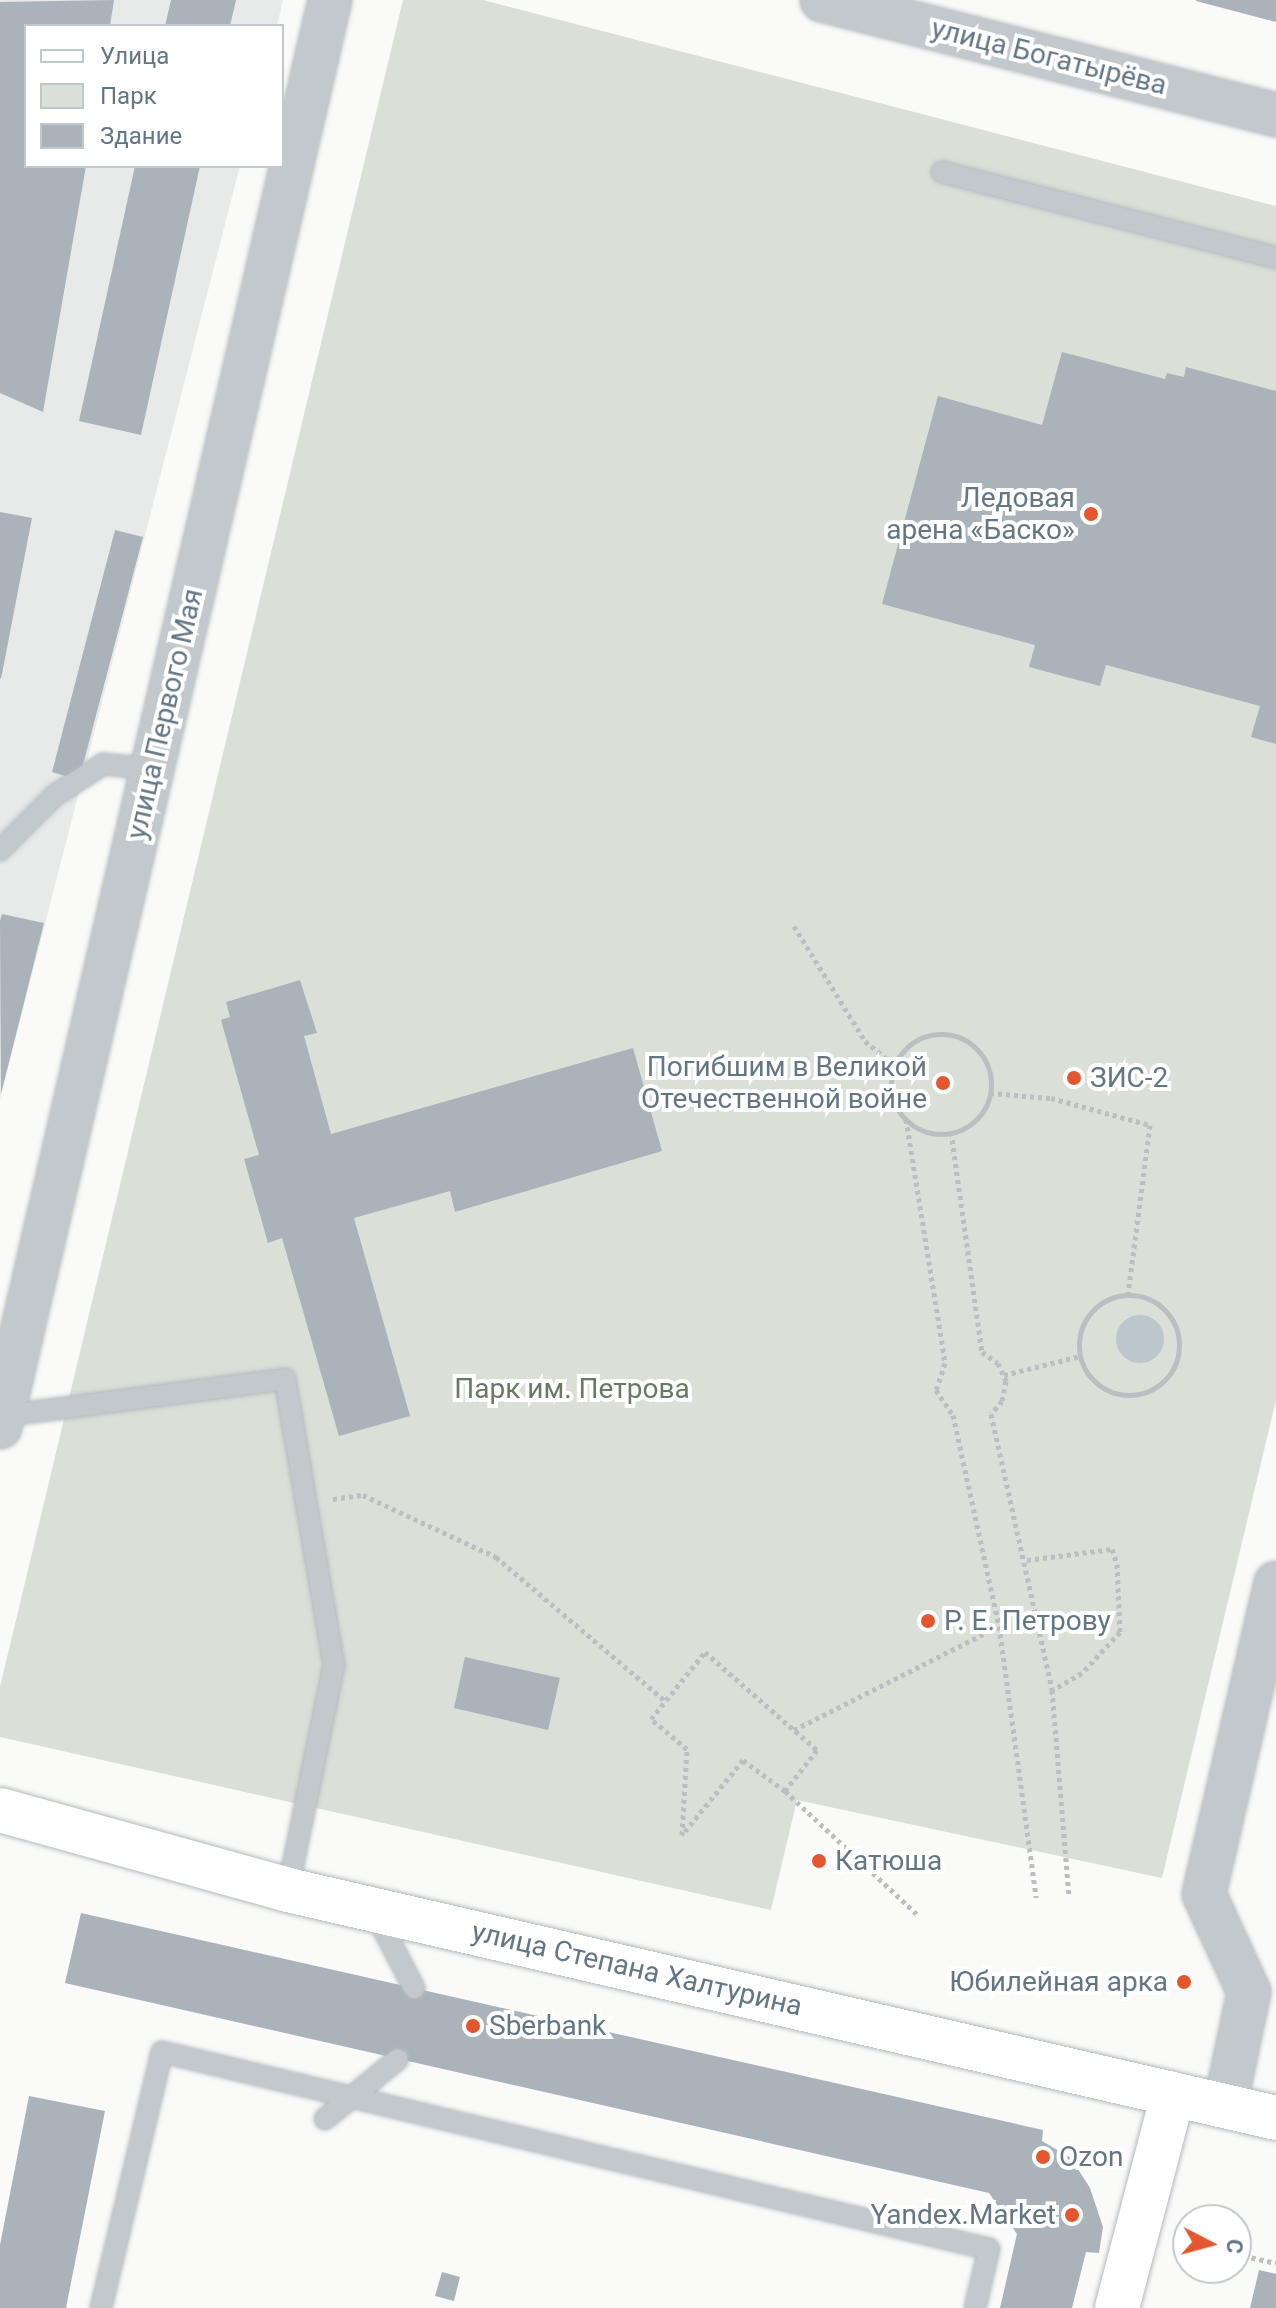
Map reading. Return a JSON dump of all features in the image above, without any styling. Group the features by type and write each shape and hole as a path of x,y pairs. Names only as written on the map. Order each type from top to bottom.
{"street":[{"name":"улица Первого Мая","path":"1,1422 330,0"},
{"name":"улица Богатырёва","path":"822,0 1276,115"},
{"path":"1225,2106 1249,1992 1204,1894 1276,1583"},
{"name":"улица Степана Халтурина","path":"0,1810 288,1890 1276,2118"},
{"path":"1117,2308 1173,2094"}],"lane":[{"path":"942,172 1276,258"},
{"path":"0,850 54,796 103,764 152,769"},
{"path":"1,1422 285,1379 334,1665 288,1890"},
{"path":"372,1908 414,1988"},
{"path":"101,2308 162,2052 989,2249 975,2308"},
{"path":"325,2119 398,2059"}],"path":[{"path":"794,926 865,1041 895,1065"},
{"path":"906,1119 931,1132 951,1132 976,1119 990,1093 987,1064 960,1037 922,1038 895,1065 892,1093 906,1119 945,1363 936,1390 953,1415 999,1626 1036,1897"},
{"path":"990,1093 1051,1098 1150,1125 1128,1295"},
{"path":"951,1132 982,1352 1004,1375 1005,1395 991,1414 1027,1560 1052,1690 1069,1895"},
{"path":"1128,1295 1156,1303 1171,1317 1180,1344 1171,1372 1150,1391 1121,1395 1095,1381 1081,1356 1082,1327 1093,1311 1128,1295"},
{"path":"1004,1375 1081,1356"},
{"path":"307,1503 363,1495 496,1557 665,1701"},
{"path":"1027,1560 1112,1549 1117,1564 1120,1632 1082,1673 1052,1690"},
{"path":"794,1730 999,1626"},
{"path":"785,1791 817,1750 705,1652 651,1719 687,1749 682,1835 743,1760 785,1791 919,1916"},
{"path":"1252,2258 1276,2263"}],"shaded area":[{"path":"0,0 283,0 277,24 24,24 24,168 239,168 0,1099"},
{"path":"1140,1315 1149,1316 1157,1322 1163,1330 1163,1348 1157,1356 1149,1362 1140,1363 1131,1362 1123,1356 1117,1348 1116,1339 1117,1330 1123,1322 1131,1316"}],"green space":[{"name":"Парк им. Петрова","path":"403,0 483,0 1276,206 1276,1400 1162,1878 797,1800 771,1910 0,1737 0,1687"}],"building":[{"path":"114,0 110,24 24,24 24,168 86,168 43,412 0,393 0,2"},
{"path":"171,0 236,0 230,24 165,24"},
{"path":"1276,0 1276,22 1196,1"},
{"path":"135,168 200,168 141,435 79,421"},
{"name":"Ледовая арена «Баско»","path":"1062,352 1165,379 1167,373 1184,377 1186,367 1276,391 1276,744 1251,737 1260,706 1106,665 1100,686 1029,667 1035,645 882,604 938,396 1042,425"},
{"path":"0,512 32,518 1,679 0,678"},
{"path":"115,530 143,537 79,780 52,772"},
{"path":"2,914 44,923 1,1094 0,921"},
{"path":"300,980 317,1033 304,1036 331,1134 633,1048 662,1151 455,1212 450,1191 354,1218 410,1416 339,1436 282,1238 268,1243 244,1159 259,1155 221,1020 230,1017 226,1002"},
{"path":"465,1657 560,1678 548,1730 454,1708"},
{"path":"81,1913 1043,2130 1042,2141 1071,2158 1090,2188 1103,2227 1099,2253 1086,2252 1072,2308 1000,2308 1017,2234 989,2193 65,1983"},
{"path":"29,2096 105,2111 66,2308 0,2308 0,2245"},
{"path":"1259,2270 1276,2274 1276,2308 1250,2308"},
{"path":"442,2272 460,2277 454,2301 435,2296"}],"place":[{"name":"Ледовая арена «Баско»","path":"1091,514"},
{"name":"ЗИС-2","path":"1074,1078"},
{"name":"Погибшим в Великой Отечественной войне","path":"943,1083"},
{"name":"Р. Е. Петрову","path":"928,1621"},
{"name":"Катюша","path":"819,1861"},
{"name":"Юбилейная арка","path":"1184,1982"},
{"name":"Sberbank","path":"473,2026"},
{"name":"Ozon","path":"1043,2157"},
{"name":"Yandex.Market","path":"1072,2215"}]}
